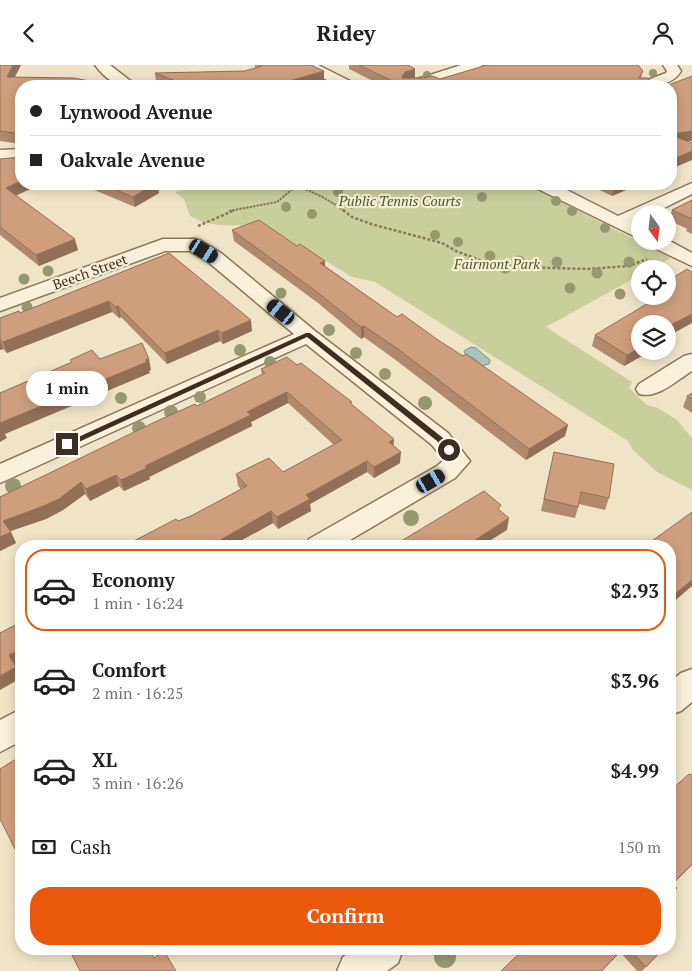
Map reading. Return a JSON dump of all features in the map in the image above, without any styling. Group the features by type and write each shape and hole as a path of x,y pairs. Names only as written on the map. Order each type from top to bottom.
{"street":[{"path":"102,65 121,80"},
{"path":"308,65 337,80"},
{"path":"428,80 474,65"},
{"path":"661,80 671,76 674,71 670,65"},
{"path":"0,155 15,154"},
{"path":"618,223 692,188"},
{"path":"554,190 631,230"},
{"name":"Beech Street","path":"3,300 163,245 194,245 214,257 308,335"},
{"path":"673,251 692,260"},
{"path":"0,474 308,335 440,439 458,461 446,471 329,540"},
{"path":"647,389 692,361"},
{"path":"676,696 692,683"},
{"path":"0,737 15,728"},
{"path":"357,971 377,955"}],"path":[{"path":"196,227 230,211 278,202 291,190"},
{"path":"307,190 331,201 352,217 442,243 470,257 504,265 608,268 629,266 673,251"}],"green space":[{"name":"Fairmont Park","path":"183,190 538,190 631,238 631,250 655,250 671,258 668,260 631,260 631,280 546,327 632,382 629,388 647,405 658,408 677,420 692,438 692,490 657,472 632,449 628,441 375,282 352,277 324,260 256,226 218,225 202,222 190,216 184,199 175,192"}],"water":[{"path":"471,347 476,348 490,360 489,364 481,366 475,359 466,355 464,351"}],"building":[{"path":"0,65 13,65 7,77 74,78 84,80 15,80 15,133 0,131"},
{"path":"311,65 324,71 293,80 173,80 155,73 245,71 262,66"},
{"path":"359,65 408,65 415,69 405,72 402,78 432,76 440,79 487,65 638,65 643,71 639,78 648,78 650,80 390,80"},
{"path":"692,76 692,131 677,133 677,82"},
{"path":"677,137 692,143 692,151 677,157"},
{"path":"15,158 15,184 6,188 75,239 36,255 0,227 0,159"},
{"path":"116,190 145,190 133,197"},
{"path":"692,200 692,219 676,212 676,208"},
{"path":"259,220 297,246 300,244 325,261 320,263 397,317 402,314 463,356 466,354 568,425 529,449 398,349 364,326 361,327 317,292 232,230"},
{"path":"169,253 251,320 222,333 218,330 165,353 118,306 116,307 109,301 3,342 0,339 0,318 19,311 20,313"},
{"path":"687,269 692,272 692,314 676,322 676,315 631,315 631,353 627,355 595,335 645,305 676,305 676,276"},
{"path":"142,343 149,359 145,360 147,362 0,423 0,393 72,362 70,360 92,350 100,359"},
{"path":"287,357 297,365 301,363 352,402 350,403 394,439 389,442 401,452 374,467 367,461 306,495 310,499 277,517 271,511 220,540 136,540 176,519 178,521 191,516 247,486 236,474 269,458 283,472 342,440 287,392 247,412 251,415 145,466 147,468 121,480 116,475 86,489 81,482 59,499 3,521 11,532 0,537 0,497 157,421 195,404 197,406 265,373 261,369"},
{"path":"554,452 614,464 609,498 581,492 578,507 544,499"},
{"path":"484,491 501,505 498,509 509,518 475,540 403,540"},
{"path":"692,512 692,580 676,593 676,540 653,540"},
{"path":"15,625 15,652 9,655 15,668 0,676 0,633"},
{"path":"15,760 15,849 0,819 0,769"},
{"path":"689,774 692,774 692,864 676,880 676,786"},
{"path":"72,955 152,955 154,958 158,955 166,955 176,971 80,971"},
{"path":"518,955 617,955 601,971 501,971"},
{"path":"635,955 657,955 646,967"}],"route":[{"path":"67,444 308,335 440,439 449,450"}],"park label":[{"name":"Public Tennis Courts","path":"400,201"}]}
